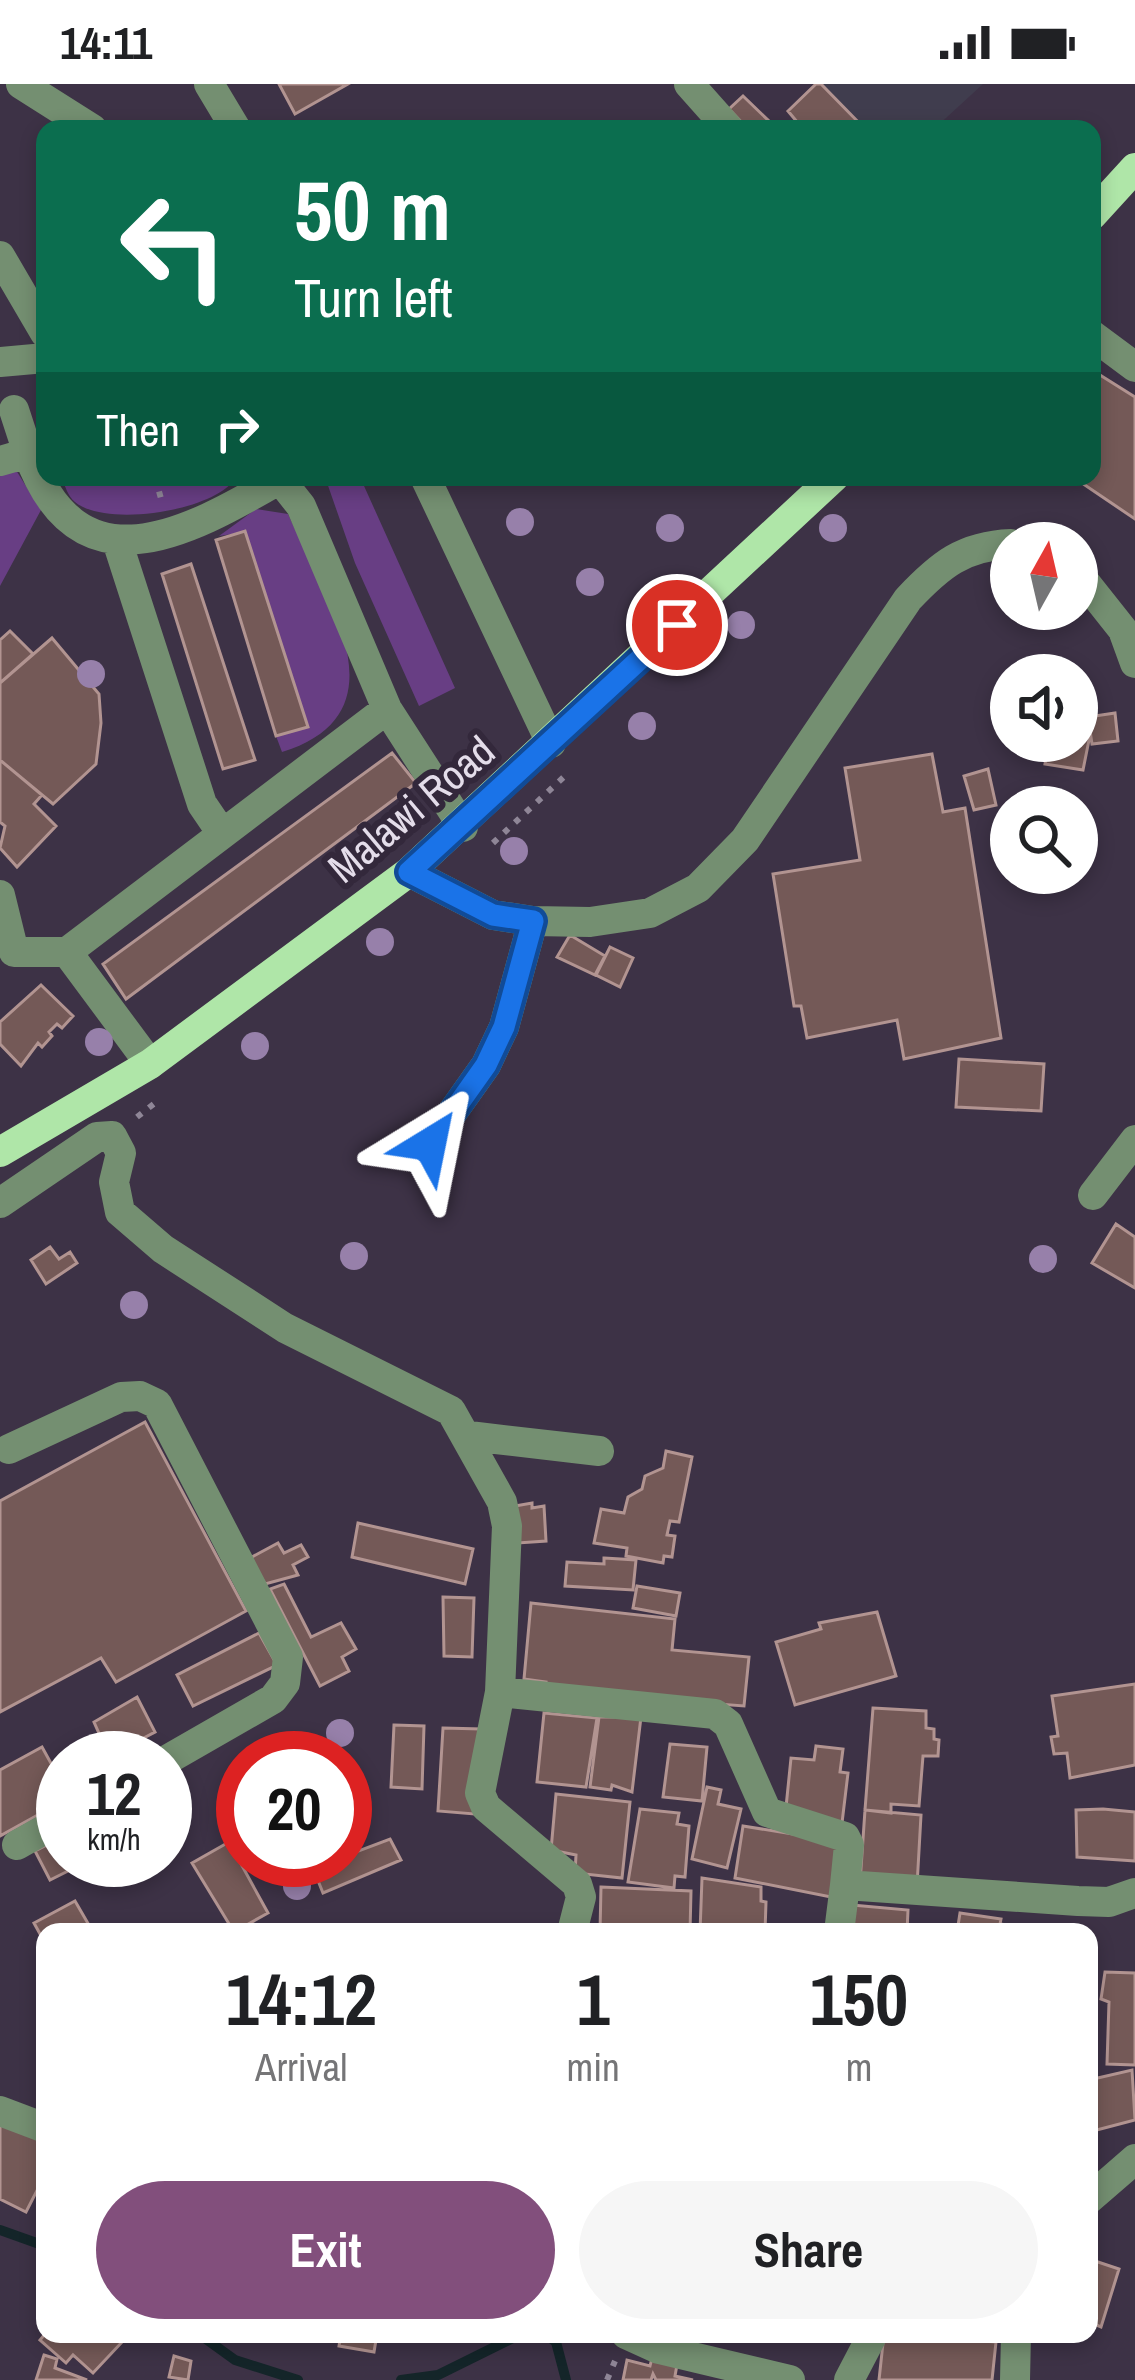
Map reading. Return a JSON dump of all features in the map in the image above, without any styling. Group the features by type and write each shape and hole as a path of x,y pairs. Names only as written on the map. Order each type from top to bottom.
{"main road":[{"path":"1101,205 1135,168"},
{"name":"Malawi Road","path":"0,1152 150,1064 409,872 463,827 824,486"}],"street":[{"path":"21,84 78,120"},
{"path":"208,84 230,120"},
{"path":"689,84 720,120"},
{"path":"0,256 36,318"},
{"path":"1101,342 1135,367"},
{"path":"0,362 36,359"},
{"path":"14,410 14,457 36,484"},
{"path":"37,486 77,527 118,544 152,538 219,515 266,486"},
{"path":"285,486 301,506 387,709 463,827"},
{"path":"429,486 551,743"},
{"path":"118,544 202,803 221,832"},
{"path":"409,872 493,915 533,921 590,922 650,913 698,888 745,840 908,598 939,566 975,545 990,545"},
{"path":"1098,598 1123,630 1135,663"},
{"path":"0,895 7,962 68,952 387,709"},
{"path":"430,1144 486,1065 504,1027 533,921"},
{"path":"68,952 150,1064"},
{"path":"0,1203 97,1137 112,1136 122,1154 113,1197 120,1212 148,1237 285,1328 434,1398 451,1411 502,1502 507,1526 500,1692 480,1793 486,1807 577,1884 581,1897 574,1923"},
{"path":"1093,1196 1135,1140"},
{"path":"3,1446 121,1397 140,1396 158,1404 288,1657 285,1682 273,1699 192,1746"},
{"path":"469,1436 599,1451"},
{"path":"500,1692 715,1714 728,1724 767,1812 844,1837 849,1845 840,1923"},
{"path":"17,1845 36,1834"},
{"path":"845,1885 1094,1902 1135,1893"},
{"path":"0,2111 36,2125"},
{"path":"1098,2191 1135,2159"},
{"path":"646,2343 790,2380"},
{"path":"849,2380 868,2343"},
{"path":"1015,2380 1016,2343"}],"path":[{"path":"157,486 164,512"}],"shaded area":[{"path":"819,84 983,84 944,120 848,120"},
{"path":"14,467 41,510 0,586 0,472"},
{"path":"65,486 228,486 185,507 135,514 90,510"},
{"path":"328,486 364,486 455,688 419,706 355,563"},
{"path":"256,509 288,514 320,578 346,647 349,680 342,709 320,733 282,752 276,736 308,727 245,532 219,536"}],"building":[{"path":"279,84 348,84 295,114"},
{"path":"821,84 856,120 796,120 788,111"},
{"path":"743,96 768,120 739,120 729,109"},
{"path":"1101,376 1135,397 1135,519 1086,486 1101,486"},
{"path":"245,531 308,727 276,736 216,540"},
{"path":"191,564 255,760 223,769 162,574"},
{"path":"10,631 33,654 0,683 0,640"},
{"path":"52,638 99,694 101,723 96,764 53,804 0,760 0,683"},
{"path":"1115,713 1118,741 1098,743 1098,716"},
{"path":"392,753 416,783 126,999 103,964"},
{"path":"932,754 943,812 965,808 1001,1038 904,1059 897,1020 807,1038 801,1006 794,1006 773,874 860,860 845,768"},
{"path":"0,760 42,795 34,804 56,826 17,867 0,848 5,826 0,822"},
{"path":"1045,762 1085,762 1083,770"},
{"path":"988,769 990,806 974,810 964,776"},
{"path":"570,935 605,956 595,975 557,957"},
{"path":"610,947 633,958 620,987 596,975"},
{"path":"41,985 73,1016 62,1028 57,1024 49,1032 52,1036 42,1047 38,1043 21,1066 0,1044 0,1022"},
{"path":"959,1059 1044,1064 1041,1111 956,1107"},
{"path":"1116,1224 1135,1237 1135,1288 1092,1263"},
{"path":"50,1247 59,1259 70,1252 77,1263 46,1284 31,1260"},
{"path":"145,1422 246,1611 116,1682 101,1658 0,1712 0,1501"},
{"path":"666,1451 692,1457 679,1522 670,1521 667,1535 675,1536 672,1557 664,1556 663,1563 626,1556 627,1548 594,1543 601,1509 624,1513 628,1497 642,1489 645,1476 663,1468"},
{"path":"532,1503 532,1508 544,1506 546,1541 518,1543 515,1506"},
{"path":"358,1523 473,1549 465,1584 352,1557"},
{"path":"278,1543 284,1553 301,1545 308,1557 293,1565 298,1575 265,1584 250,1558"},
{"path":"604,1558 636,1560 633,1590 565,1586 567,1562 604,1564"},
{"path":"284,1584 311,1637 341,1623 356,1649 342,1657 349,1671 320,1686 270,1589"},
{"path":"637,1586 680,1593 676,1616 633,1608"},
{"path":"443,1597 474,1598 472,1657 444,1656"},
{"path":"531,1603 675,1619 672,1650 749,1657 744,1706 545,1691 546,1682 524,1679"},
{"path":"877,1612 896,1676 795,1705 776,1642 821,1629 819,1623"},
{"path":"259,1633 277,1665 193,1706 177,1675"},
{"path":"1135,1684 1135,1765 1070,1778 1067,1753 1054,1754 1051,1737 1058,1736 1052,1696"},
{"path":"137,1697 154,1731 98,1731 94,1722"},
{"path":"873,1708 926,1711 926,1728 934,1729 934,1739 939,1740 938,1756 923,1756 919,1806 891,1804 891,1813 865,1810"},
{"path":"544,1713 597,1718 586,1787 537,1782"},
{"path":"599,1717 641,1717 632,1792 612,1785 611,1790 590,1787"},
{"path":"394,1725 424,1726 422,1789 391,1787"},
{"path":"443,1728 481,1729 474,1814 438,1811"},
{"path":"670,1744 707,1747 702,1801 663,1797"},
{"path":"816,1746 843,1749 840,1772 848,1773 842,1823 785,1817 791,1758 814,1760"},
{"path":"36,1750 36,1816 0,1836 0,1770"},
{"path":"707,1787 721,1790 718,1804 741,1809 727,1868 692,1859"},
{"path":"556,1794 630,1802 622,1878 575,1873 576,1855 551,1850"},
{"path":"640,1809 679,1813 677,1824 689,1826 685,1877 675,1876 674,1888 628,1882"},
{"path":"865,1810 921,1815 917,1886 860,1883"},
{"path":"1076,1810 1135,1812 1135,1861 1077,1857"},
{"path":"743,1826 842,1842 831,1897 735,1878"},
{"path":"390,1839 401,1860 372,1872 372,1846"},
{"path":"216,1849 216,1887 254,1887 268,1913 250,1923 229,1923 192,1863"},
{"path":"702,1878 761,1887 765,1923 700,1923"},
{"path":"601,1887 691,1891 690,1923 600,1923"},
{"path":"75,1901 88,1923 36,1923 36,1927 34,1923"},
{"path":"852,1905 908,1910 907,1923 851,1923"},
{"path":"960,1913 1001,1919 1000,1923 958,1923"},
{"path":"1105,1972 1135,1973 1135,2065 1107,2064 1109,2002 1101,1999"},
{"path":"1132,2070 1135,2120 1098,2130 1098,2078"},
{"path":"0,2115 36,2128 36,2193 26,2212 0,2199"},
{"path":"1098,2262 1119,2269 1098,2326"},
{"path":"43,2343 121,2343 93,2373 73,2355 66,2363"},
{"path":"340,2343 376,2343 374,2352"},
{"path":"883,2343 996,2343 992,2380 879,2380"},
{"path":"653,2354 678,2359 675,2376 693,2380 656,2380 653,2374 651,2380 623,2380 627,2360 650,2366"},
{"path":"44,2355 57,2359 55,2368 87,2380 36,2380"},
{"path":"174,2356 191,2361 188,2380 169,2377"}],"waterway":[{"path":"0,2230 36,2243"},
{"path":"211,2343 235,2360 298,2380"},
{"path":"401,2380 438,2375 503,2343"},
{"path":"556,2343 566,2380"}],"route":[{"path":"430,1144 486,1065 504,1027 533,921 493,915 409,872 677,625"}]}
